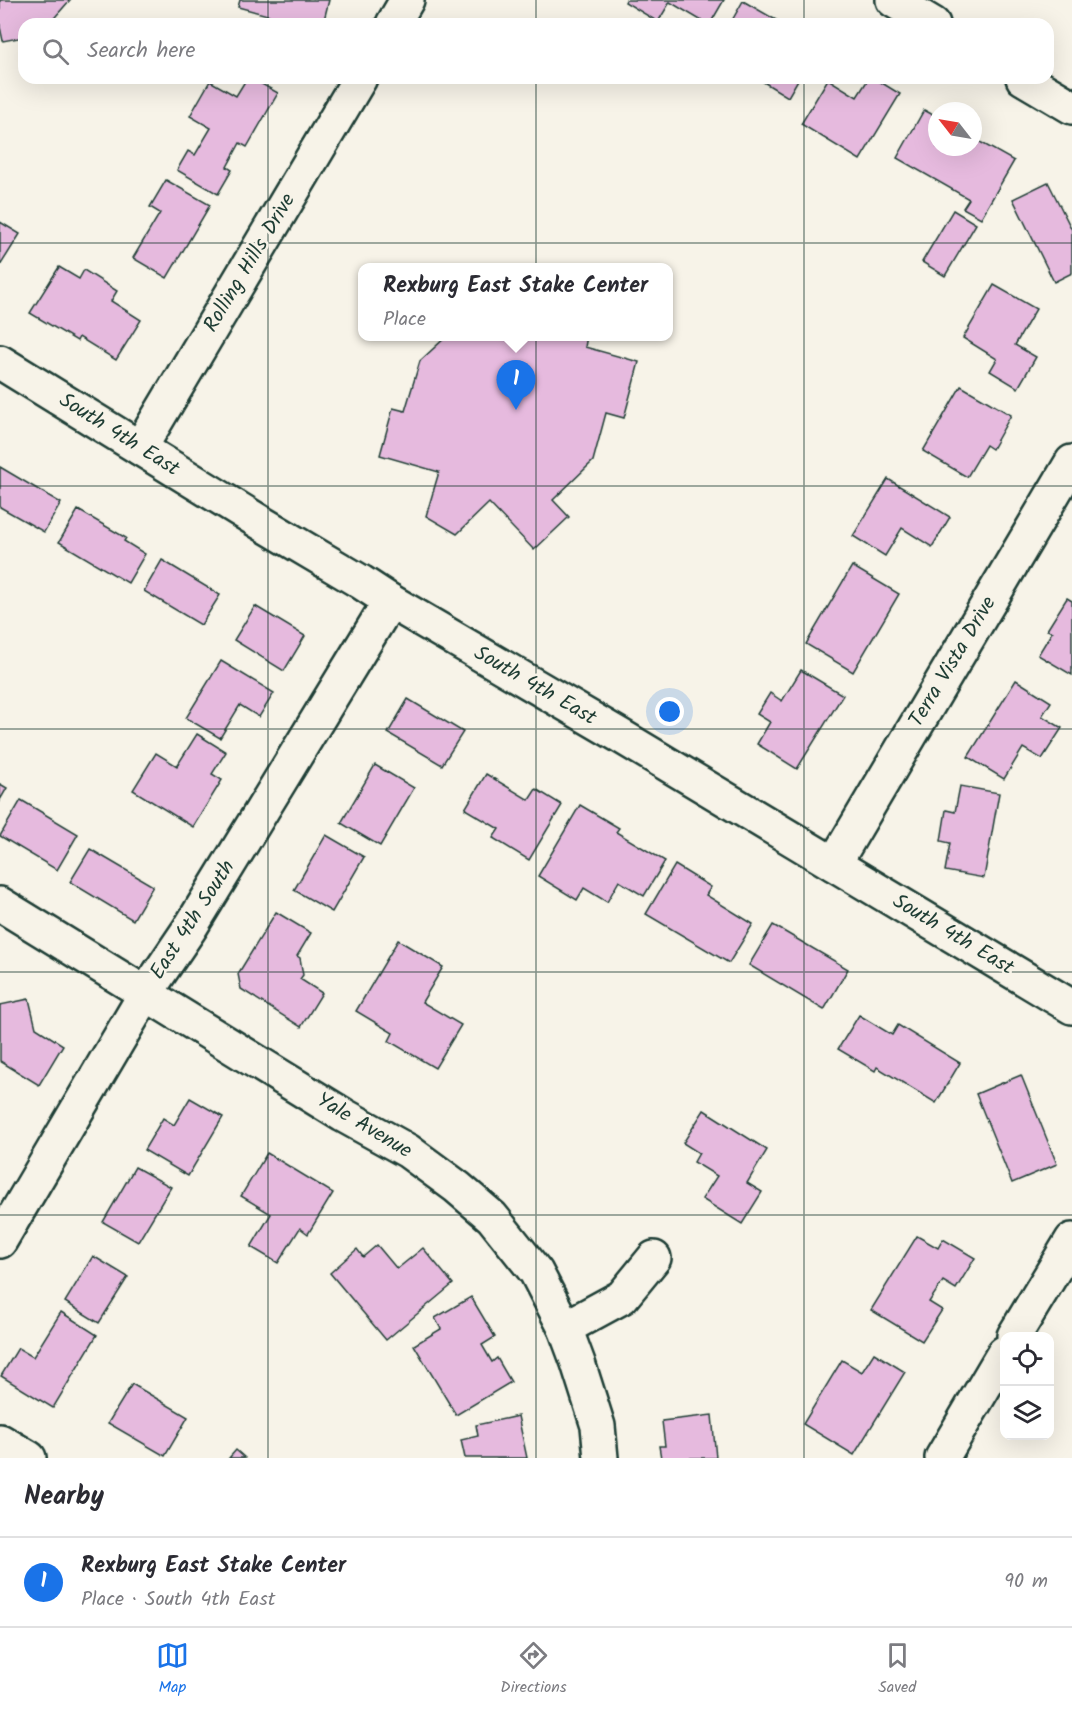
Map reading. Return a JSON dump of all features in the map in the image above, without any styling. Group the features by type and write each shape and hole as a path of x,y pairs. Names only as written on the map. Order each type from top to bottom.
{"street":[{"path":"396,18 407,0"},
{"path":"893,0 923,18"},
{"name":"Rolling Hills Drive","path":"140,448 356,84"},
{"path":"1033,84 1072,107"},
{"name":"South 4th East","path":"0,362 390,601 558,699 1072,1008"},
{"name":"Terra Vista Drive","path":"834,864 1072,462"},
{"name":"East 4th South","path":"0,1241 146,993 196,918 390,601"},
{"name":"Yale Avenue","path":"0,904 344,1115 408,1151 457,1187 492,1217 536,1272 565,1328 598,1426 601,1458"},
{"path":"1016,1332 1072,1240"},
{"path":"565,1328 622,1297 654,1258"},
{"path":"942,1458 1000,1361"},
{"path":"0,1441 29,1458"}],"building":[{"path":"0,0 70,0 54,18 18,18 18,38 3,41 0,27"},
{"path":"240,0 329,0 324,18 279,18 238,7"},
{"path":"626,0 724,0 714,18 697,18 670,2 660,18 651,18 625,2"},
{"path":"743,1 773,18 733,18"},
{"path":"208,84 215,84 236,96 243,84 262,84 278,93 247,147 240,143 227,167 232,170 218,194 177,170 188,151 195,155 211,128 190,116"},
{"path":"767,84 796,84 788,97"},
{"path":"825,84 836,84 857,97 865,84 884,84 900,94 860,160 801,124"},
{"path":"924,110 928,112 928,156 982,156 982,143 1014,161 981,218 963,208 969,199 897,158"},
{"path":"166,180 210,205 167,278 133,258 160,213 150,207"},
{"path":"1048,182 1072,230 1072,273 1054,282 1013,199"},
{"path":"953,210 976,224 945,276 922,262"},
{"path":"0,222 20,234 0,266"},
{"path":"59,267 79,279 84,270 117,291 111,301 141,320 116,360 79,337 77,341 30,313"},
{"path":"994,285 1036,309 1015,345 1036,357 1018,388 990,371 997,359 963,338"},
{"path":"442,341 586,341 585,347 639,362 624,418 606,413 593,461 553,500 569,517 534,550 489,503 457,534 426,516 439,472 380,455 393,408 405,411 420,361"},
{"path":"961,386 1011,415 992,449 986,445 967,477 923,451"},
{"path":"0,467 61,503 44,532 0,507"},
{"path":"888,479 950,517 932,547 902,528 885,556 853,536"},
{"path":"78,510 126,538 124,541 145,554 128,583 59,542"},
{"path":"162,560 220,595 201,625 144,591"},
{"path":"852,566 899,594 853,672 806,644"},
{"path":"1067,598 1072,601 1072,675 1038,655 1052,632 1047,630"},
{"path":"255,606 305,636 284,671 234,640"},
{"path":"221,661 274,693 259,717 240,705 220,738 186,718"},
{"path":"801,670 843,695 797,769 757,744 770,722 757,714 770,693 782,701"},
{"path":"1016,680 1051,702 1042,716 1062,728 1042,759 1023,748 1004,779 968,757"},
{"path":"408,699 463,732 442,765 388,733"},
{"path":"197,734 226,752 212,774 222,780 193,827 133,790 156,753 177,766"},
{"path":"375,765 414,788 380,846 341,823"},
{"path":"486,774 529,800 536,789 562,805 529,860 493,838 499,829 465,809"},
{"path":"0,784 7,788 0,800"},
{"path":"960,786 999,793 984,878 945,871 950,843 941,841 946,810 955,812"},
{"path":"21,800 78,834 57,870 0,836"},
{"path":"580,805 619,828 616,832 665,861 644,896 619,881 607,902 584,888 577,900 538,876"},
{"path":"326,835 364,857 332,912 294,890"},
{"path":"90,849 153,886 133,920 70,882"},
{"path":"675,865 711,887 706,895 753,924 729,963 646,914"},
{"path":"276,912 311,933 297,956 300,958 303,975 300,979 322,993 301,1027 241,989 238,974"},
{"path":"773,925 848,969 824,1010 749,965"},
{"path":"398,940 443,967 422,1002 461,1025 435,1068 389,1041 393,1033 356,1011"},
{"path":"29,999 36,1028 63,1045 39,1085 0,1061 0,1005"},
{"path":"859,1015 892,1035 898,1025 960,1063 936,1103 877,1067 875,1071 838,1049"},
{"path":"1021,1075 1057,1164 1012,1183 976,1094"},
{"path":"190,1098 223,1117 188,1176 144,1150 163,1118 174,1125"},
{"path":"704,1110 767,1150 747,1183 762,1192 742,1224 702,1199 717,1176 694,1162 699,1153 683,1143"},
{"path":"267,1153 333,1193 308,1234 300,1228 278,1263 251,1247 271,1214 241,1196"},
{"path":"135,1167 171,1187 138,1242 103,1222"},
{"path":"917,1236 938,1248 943,1239 975,1258 956,1289 943,1281 929,1302 942,1310 922,1341 871,1310"},
{"path":"377,1245 397,1269 423,1248 453,1284 386,1340 330,1273 357,1249 363,1257"},
{"path":"93,1256 128,1277 99,1323 65,1302"},
{"path":"471,1297 495,1337 482,1345 492,1362 497,1358 511,1382 456,1415 414,1345 441,1329 435,1318"},
{"path":"61,1312 97,1335 53,1408 1,1376 18,1348 33,1357"},
{"path":"874,1353 905,1372 854,1455 803,1424 842,1360 862,1372"},
{"path":"132,1384 188,1417 165,1456 108,1423"},
{"path":"712,1415 716,1458 661,1458 659,1446 665,1446 662,1421"},
{"path":"518,1416 527,1458 465,1458 461,1440 478,1436 476,1425"},
{"path":"236,1450 245,1458 229,1458"}],"place":[{"name":"Rexburg East Stake Center","path":"516,410"}]}
